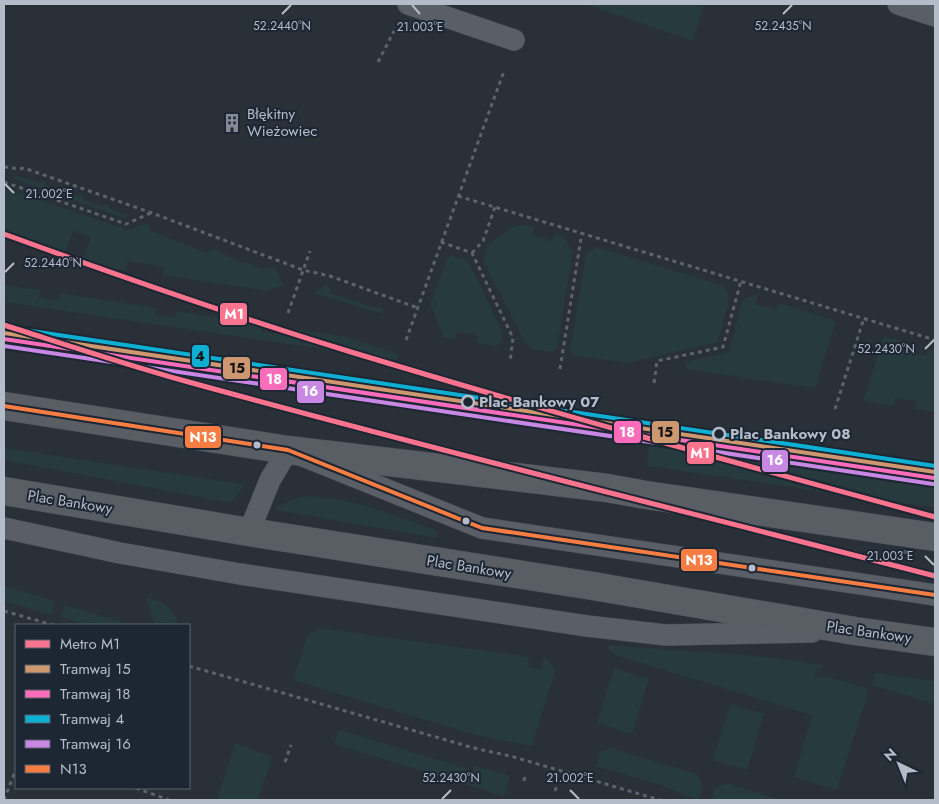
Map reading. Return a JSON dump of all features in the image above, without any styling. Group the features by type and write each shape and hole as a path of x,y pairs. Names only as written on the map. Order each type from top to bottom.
{"main road":[{"path":"4,406 288,450 607,488 646,496 935,537"},
{"name":"Plac Bankowy","path":"4,491 593,586 855,631 935,642"}],"lane":[{"path":"408,4 514,40"},
{"path":"898,4 935,16"},
{"path":"249,532 270,480 288,450 482,528 935,595"},
{"path":"4,528 240,574 587,626 666,635 855,631"}],"path":[{"path":"406,340 514,40"},
{"path":"23,162 24,168"},
{"path":"4,167 19,170 24,168 152,213 303,270 330,276 418,308"},
{"path":"4,182 126,224 152,213"},
{"path":"458,196 935,340"},
{"path":"472,253 483,241 494,207"},
{"path":"560,369 582,232"},
{"path":"441,242 472,253 513,338 510,362"},
{"path":"288,313 310,251"},
{"path":"654,383 656,361 723,347 741,280"},
{"path":"834,410 864,318"},
{"path":"4,610 50,624"},
{"path":"190,666 660,800"},
{"path":"285,762 291,745"},
{"path":"4,800 15,772"},
{"path":"524,781 525,776"},
{"path":"555,791 557,785"},
{"path":"139,789 169,800"}],"green space":[{"path":"585,4 693,4 703,7 693,41"},
{"path":"12,174 40,183 44,181 47,186 76,196 81,194 83,199 101,206 107,204 109,208 129,216 123,218 14,179"},
{"path":"4,188 128,230 147,223 151,231 207,253 216,248 220,253 263,269 274,266 284,285 267,291 163,275 164,267 127,261 126,270 82,263 91,237 73,231 64,257 4,239"},
{"path":"522,224 534,227 532,235 552,241 555,234 563,236 573,251 557,348 552,352 531,349 525,343 483,261 487,246 507,230"},
{"path":"597,247 724,286 730,297 718,342 627,363 573,355 570,350 586,254"},
{"path":"449,255 468,261 503,333 501,343 496,346 477,343 478,335 457,332 456,339 444,338 430,304"},
{"path":"327,284 331,293 375,308 381,307 384,314 313,293"},
{"path":"4,285 40,290 39,298 59,301 61,293 156,308 155,315 175,318 176,311 262,324 262,332 282,334 283,327 346,337 398,354 397,360 4,302"},
{"path":"753,295 758,296 756,304 776,310 779,303 836,321 815,388 685,369 686,362 729,352 742,300"},
{"path":"884,336 908,343 906,350 926,356 929,349 935,351 935,412 915,409 916,401 895,398 894,406 863,401"},
{"path":"650,439 935,482 935,508 647,466"},
{"path":"4,448 242,484 244,486 232,501 227,502 4,460"},
{"path":"299,497 316,497 352,502 438,531 436,538 276,510 276,507"},
{"path":"4,586 55,601 51,615 4,601"},
{"path":"146,597 167,606 174,614 178,624 154,624"},
{"path":"65,605 130,624 84,624 60,617"},
{"path":"320,628 529,657 528,666 541,669 543,659 548,660 555,671 532,746 476,735 293,680 308,635"},
{"path":"608,645 767,657 823,665 821,670 817,668 815,676 823,678 825,676 865,688 868,693 837,790 794,777 812,715 612,654 608,649"},
{"path":"614,668 649,679 632,734 597,723"},
{"path":"876,673 935,681 935,704 872,685"},
{"path":"730,704 764,714 747,770 713,760"},
{"path":"339,730 468,769 468,771 472,772 474,765 507,775 510,777 504,796 334,744"},
{"path":"235,743 273,757 257,800 223,800 218,798"},
{"path":"610,748 697,774 703,785 698,800 661,785 596,766 599,753"},
{"path":"726,783 778,800 711,800 715,789"}],"metro line":[{"name":"M1","path":"4,234 177,295 351,352 570,416 935,517"},
{"name":"M1","path":"4,325 139,368 278,407 935,576"}],"tram line":[{"name":"4","path":"5,327 935,466"},
{"name":"15","path":"4,333 935,472"},
{"name":"18","path":"4,339 934,478"},
{"name":"16","path":"4,346 933,484"}],"transit line":[{"name":"N13","path":"4,406 288,450 482,528 935,595"}],"place":[{"name":"Błękitny Wieżowiec","path":"232,123"},
{"name":"Plac Bankowy 07","path":"468,402"},
{"name":"Plac Bankowy 08","path":"719,434"}]}
